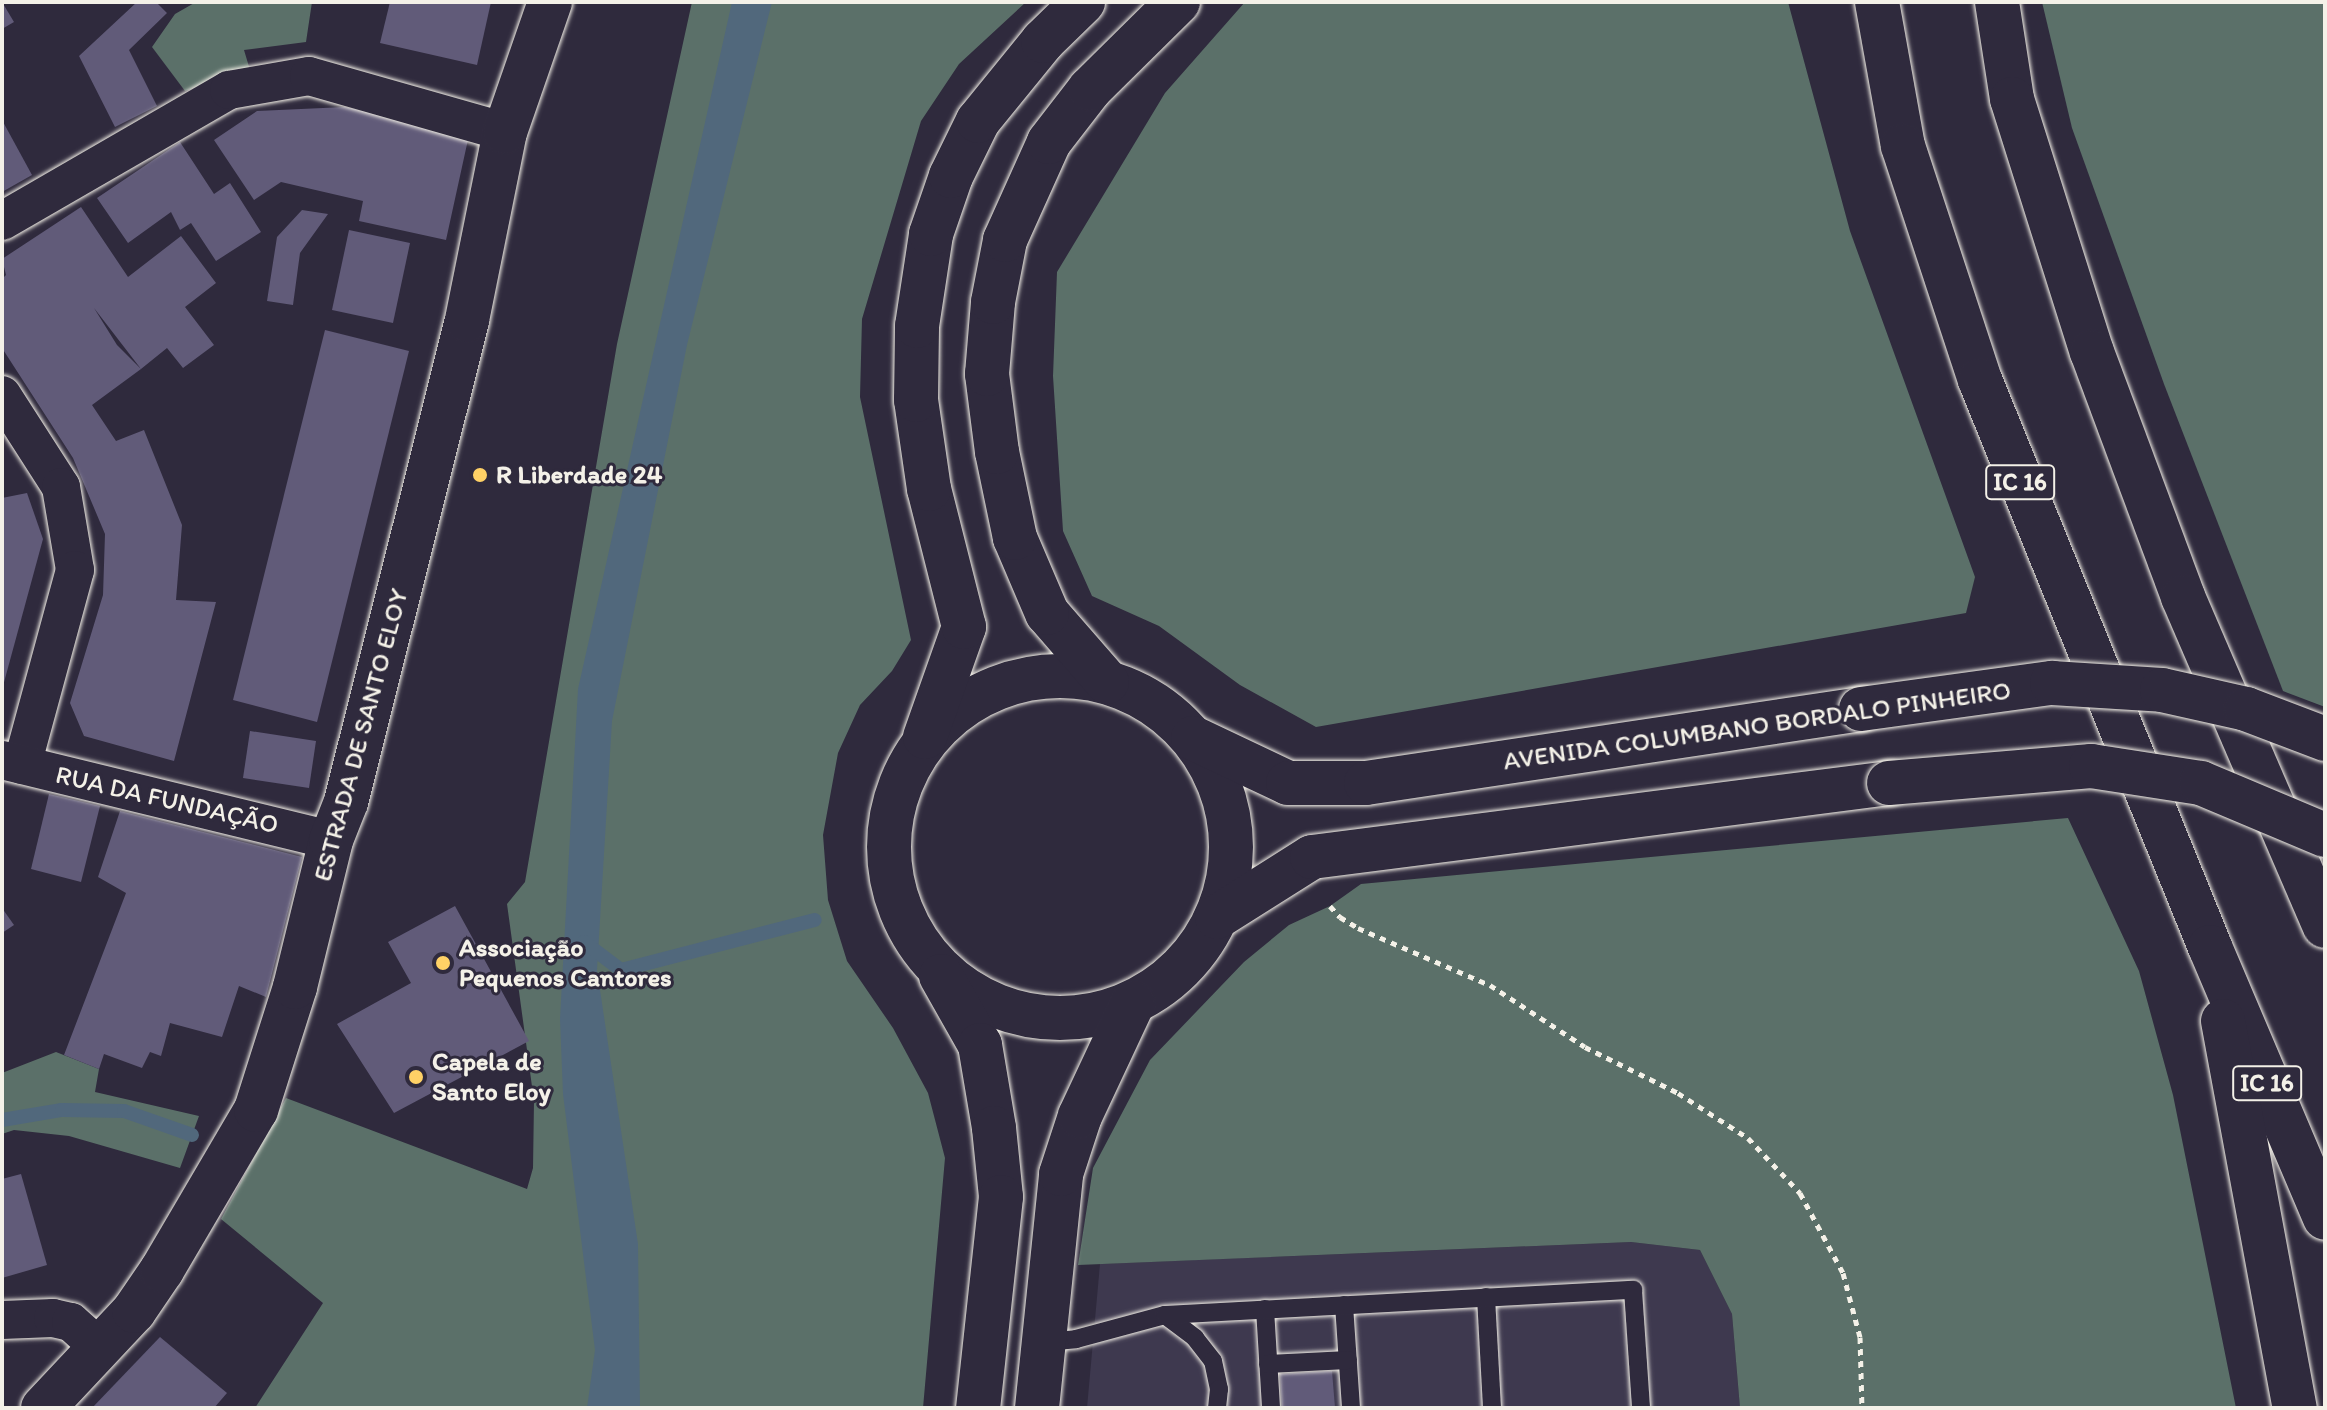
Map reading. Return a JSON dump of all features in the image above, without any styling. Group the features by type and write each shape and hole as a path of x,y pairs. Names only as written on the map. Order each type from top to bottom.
{"main road":[{"name":"ESTRADA DE SANTO ELOY","path":"43,1408 134,1311 162,1270 256,1110 295,987 331,840 346,802 467,320 505,132 550,2"},
{"path":"978,1408 1001,1197 996,1142 980,1045 934,963 907,924 892,879 889,832 900,786 922,745 964,627 929,489 916,400 917,326 931,234 951,176 978,121 1043,41 1083,2"},
{"path":"1107,682 1047,613 1015,538 997,452 987,374 993,302 1005,240 1049,142 1090,89 1178,2"},
{"name":"IC 16","path":"1877,2 1903,146 1980,380 2210,947 2325,1218"},
{"path":"1997,2 2012,99 2092,352 2183,597 2325,926"},
{"path":"922,745 959,709 1005,684 1056,675 1107,682 1154,703 1193,738 1218,779 1231,825 1230,872 1217,917 1196,953 1168,982 1133,1003 1092,1016 1048,1019 1006,1010 967,991 934,963"},
{"name":"AVENIDA COLUMBANO BORDALO PINHEIRO","path":"1193,738 1288,783 1366,783 2052,683 2162,690 2246,709 2325,739"},
{"path":"1217,917 1312,857 1889,783 2091,766 2201,783 2325,835"},
{"path":"2210,947 2263,1248 2295,1408"},
{"path":"1037,1408 1061,1174 1080,1116 1133,1003"}],"street":[{"path":"2,221 229,90 243,87 309,76 505,132"},
{"path":"2,395 61,487 75,570 9,770"},
{"name":"RUA DA FUNDAÇÃO","path":"9,770 331,840"},
{"path":"2,1320 53,1318 71,1322 100,1348"}],"lane":[{"path":"1044,1342 1076,1339 1165,1315 1633,1290 1641,1408"},
{"path":"1486,1297 1492,1408"},
{"path":"1344,1305 1351,1408"},
{"path":"1265,1309 1271,1408"},
{"path":"1165,1315 1195,1338 1213,1361 1219,1389 1217,1408"},
{"path":"1268,1364 1348,1360"}],"path":[{"path":"1330,906 1340,917 1358,928 1490,985 1585,1047 1678,1093 1748,1138 1800,1193 1843,1273 1860,1337 1862,1408"}],"shaded area":[{"path":"1631,1242 1700,1250 1732,1314 1740,1408 1087,1408 1100,1264"}],"green space":[{"path":"196,2 312,2 306,42 244,50 250,70 185,91 152,47 175,14"},
{"path":"692,2 1026,2 959,64 921,121 862,319 860,397 911,640 892,671 860,705 838,753 823,835 828,900 847,961 893,1028 928,1093 945,1158 923,1408 255,1408 323,1303 221,1219 286,1098 527,1189 533,1168 534,1101 507,904 525,882 617,344"},
{"path":"1245,2 1788,2 1850,231 1975,577 1966,613 1316,727 1240,685 1159,626 1092,596 1063,531 1053,376 1057,272 1165,93"},
{"path":"2042,2 2325,2 2325,707 2283,691 2164,384 2072,128"},
{"path":"2068,818 2139,971 2173,1095 2236,1408 1740,1408 1732,1314 1700,1250 1631,1242 1078,1265 1093,1168 1150,1060 1244,962 1289,925 1330,906 1361,884"},
{"path":"56,1052 99,1069 95,1092 199,1116 180,1168 69,1136 14,1130 2,1134 2,1073"}],"water":[{"path":"732,2 772,2 687,345 612,721 597,970 638,1244 640,1408 587,1408 595,1350 563,1094 560,1019 578,689"}],"building":[{"path":"2,2 14,22 2,29"},
{"path":"137,2 156,2 167,13 129,50 157,106 115,127 79,56"},
{"path":"390,2 491,2 477,65 380,43"},
{"path":"345,107 469,135 446,240 359,221 363,201 281,182 254,200 214,140 257,111"},
{"path":"2,120 32,175 2,192"},
{"path":"180,142 214,194 230,183 261,232 216,261 191,223 180,230 171,212 128,243 97,198"},
{"path":"81,207 128,277 181,236 216,283 185,307 214,345 183,368 167,348 141,369 92,405 116,441 144,430 182,525 176,600 216,602 174,761 84,736 70,703 103,595 105,534 73,458 2,348 2,279 6,275 2,259","holes":["94,308 141,369 117,345"]},
{"path":"302,210 328,214 300,253 293,305 267,301 277,237"},
{"path":"349,230 410,243 393,323 332,310"},
{"path":"325,330 409,351 317,722 233,700"},
{"path":"27,493 43,539 3,686 2,498"},
{"path":"250,731 316,741 309,788 243,778"},
{"path":"49,794 100,806 81,882 31,869"},
{"path":"120,811 302,857 266,997 239,986 222,1037 170,1023 161,1056 150,1052 142,1068 104,1054 99,1069 64,1055 126,893 98,877"},
{"name":"Capela de Santo Eloy","path":"455,906 529,1041 394,1113 337,1024 411,983 388,942"},
{"path":"2,908 14,925 2,933"},
{"path":"21,1174 47,1265 2,1278 2,1179"},
{"path":"160,1337 227,1393 214,1408 92,1408"},
{"path":"1332,1371 1335,1408 1282,1408 1280,1374"}],"waterway":[{"path":"584,942 621,970 815,920"},
{"path":"2,1120 62,1110 124,1111 192,1135"}],"place":[{"name":"R Liberdade 24","path":"480,475"},
{"name":"Associação Pequenos Cantores","path":"443,963"},
{"name":"Capela de Santo Eloy","path":"416,1077"}]}
